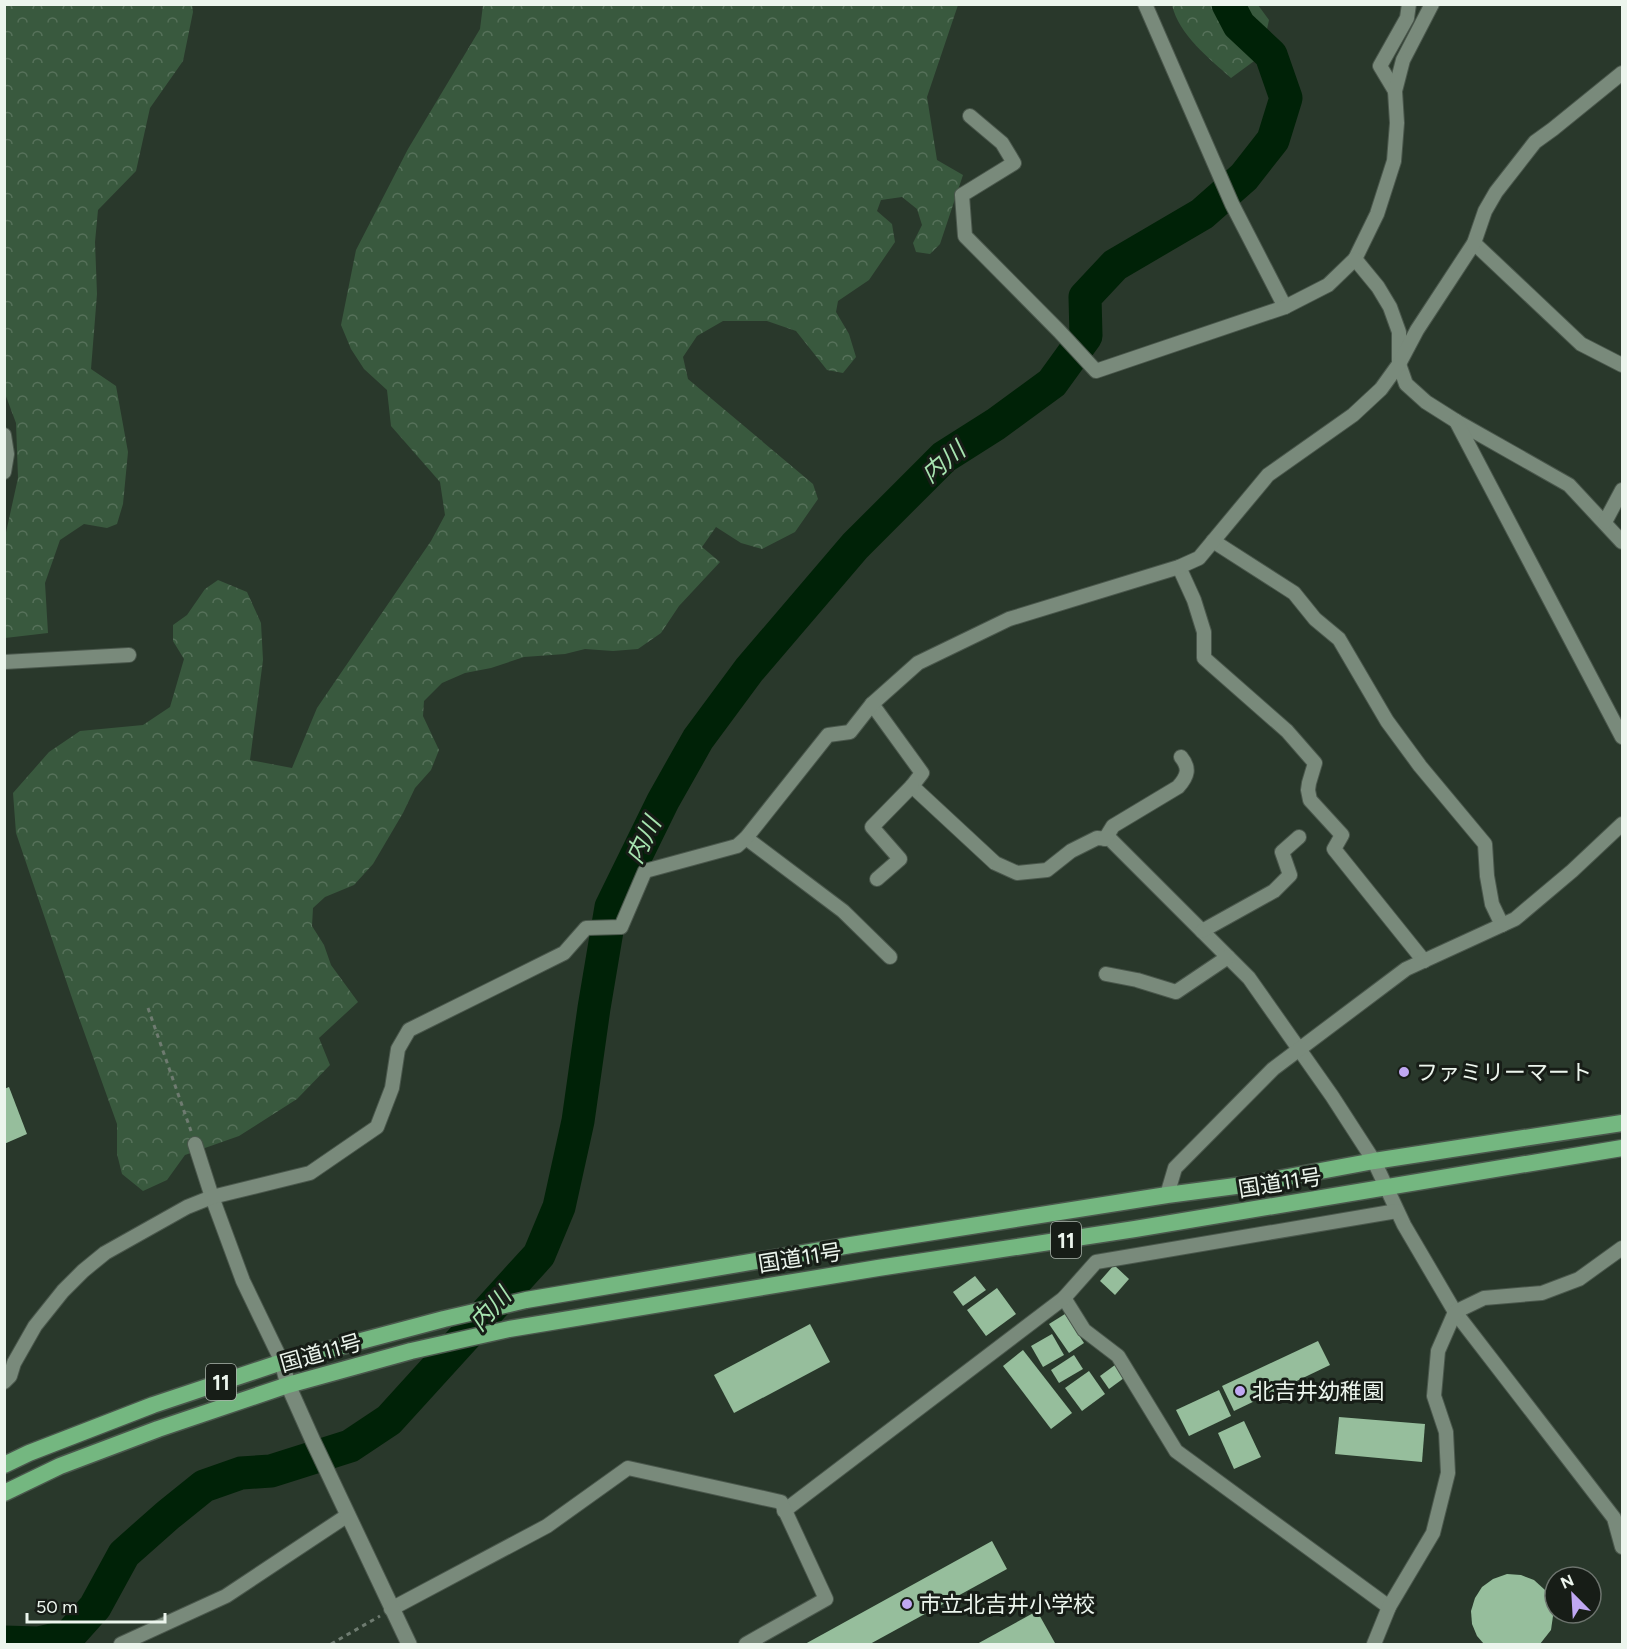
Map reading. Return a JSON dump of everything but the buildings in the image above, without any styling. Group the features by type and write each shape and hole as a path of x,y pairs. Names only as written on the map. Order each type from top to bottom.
{"highway":[{"name":"国道11号","path":"4,1465 153,1405 282,1362 526,1300 862,1243 1251,1184 1374,1161 1623,1123"},
{"name":"国道11号","path":"4,1493 60,1466 158,1429 288,1385 411,1351 509,1329 1623,1148"}],"street":[{"path":"1145,4 1232,204 1285,306"},
{"path":"1395,92 1380,66 1407,18 1409,4"},
{"path":"970,116 1002,144 1014,163 962,195 965,236 1096,371 1285,306 1328,285 1355,259 1377,214 1394,161 1397,123 1395,92 1403,60 1432,4"},
{"path":"4,1382 10,1376 14,1363 35,1326 63,1291 105,1253 187,1207 212,1197 310,1173 377,1127 392,1088 398,1049 409,1030 564,953 586,928 621,927 645,871 737,846 746,838 828,735 850,732 872,704 918,663 1009,619 1179,567 1199,558 1268,475 1353,416 1381,389 1474,243 1485,211 1496,192 1535,141 1623,73"},
{"path":"1474,243 1581,344 1623,365"},
{"path":"1355,259 1378,287 1390,307 1399,332 1399,364 1406,384 1426,402 1455,422 1569,485 1623,542"},
{"path":"1455,422 1623,737"},
{"path":"4,435 7,454 4,472"},
{"path":"1605,522 1623,490"},
{"path":"1213,541 1294,593 1315,620 1339,639 1387,721 1420,766 1485,844 1492,904 1502,925"},
{"path":"1179,567 1194,600 1204,632 1204,658 1287,731 1315,763 1308,790 1310,800 1342,835 1334,849 1424,961"},
{"path":"4,662 129,655"},
{"path":"872,704 922,773 872,827 900,859 877,879"},
{"path":"1105,839 1113,826 1178,787 1188,772 1186,763 1181,757"},
{"path":"912,786 995,864 1017,873 1047,870 1071,851 1097,838 1110,839 1249,978 1332,1096 1374,1161 1397,1211 1455,1312 1614,1518 1623,1547"},
{"path":"1167,1195 1175,1168 1273,1069 1406,969 1515,919 1623,824"},
{"path":"1202,931 1274,891 1290,875 1282,852 1299,837"},
{"path":"746,838 843,911 890,957"},
{"path":"1106,974 1137,980 1176,992 1228,957"},
{"path":"195,1144 243,1281 282,1362 288,1385 313,1441 409,1644"},
{"path":"784,1511 1064,1298 1096,1262 1397,1211"},
{"path":"1374,1644 1389,1607 1433,1533 1448,1473 1446,1432 1434,1396 1438,1351 1455,1312 1484,1298 1542,1293 1579,1279 1623,1248"},
{"path":"1064,1298 1084,1330 1118,1356 1176,1450 1389,1607"},
{"path":"392,1609 547,1526 628,1468 780,1502 825,1599 746,1644"},
{"path":"121,1644 226,1596 348,1515"}],"path":[{"path":"148,1008 195,1144"},
{"path":"331,1644 392,1609"}],"green space":[{"path":"192,4 193,12 183,61 150,108 136,171 98,210 95,242 97,294 91,369 116,386 128,452 123,504 117,524 107,528 84,524 60,540 45,583 48,633 5,638 5,537 18,478 16,423 4,391 5,5"},
{"path":"483,5 958,5 927,97 937,160 963,175 940,244 930,254 916,252 913,243 922,225 917,209 902,197 881,200 877,211 892,224 895,242 869,280 838,301 836,312 849,334 856,357 843,373 827,370 796,331 767,321 723,321 697,336 683,357 688,379 813,484 818,499 795,532 762,549 741,543 716,527 702,547 720,562 679,606 661,633 638,649 613,651 585,649 565,654 524,657 491,668 465,673 442,683 424,701 423,716 439,750 431,770 415,788 373,864 354,885 325,897 313,908 312,926 324,945 331,965 358,1002 319,1038 330,1065 297,1099 239,1136 185,1155 167,1180 143,1191 122,1174 117,1154 117,1124 16,833 13,793 49,752 80,731 143,725 170,707 184,659 173,641 173,625 187,615 205,589 218,580 247,592 261,623 263,660 250,760 292,768 317,708 431,541 445,515 440,482 391,426 387,390 364,369 351,349 341,325 356,250 408,149 480,29"},
{"path":"1172,5 1258,5 1269,20 1261,56 1231,78 1188,36"}],"waterway":[{"name":"内川","path":"4,1642 38,1643 69,1636 95,1607 124,1554 204,1486 241,1473 271,1471 350,1446 389,1420 539,1255 559,1207 578,1121 611,907 663,801 698,739 749,670 855,546 944,457 996,424 1052,383 1086,336 1085,297 1115,265 1202,214 1244,177 1273,140 1286,98 1271,55 1239,25 1228,4"}],"place":[{"name":"ファミリーマート","path":"1404,1072"},
{"name":"北吉井幼稚園","path":"1240,1391"},
{"name":"市立北吉井小学校","path":"907,1604"}]}
